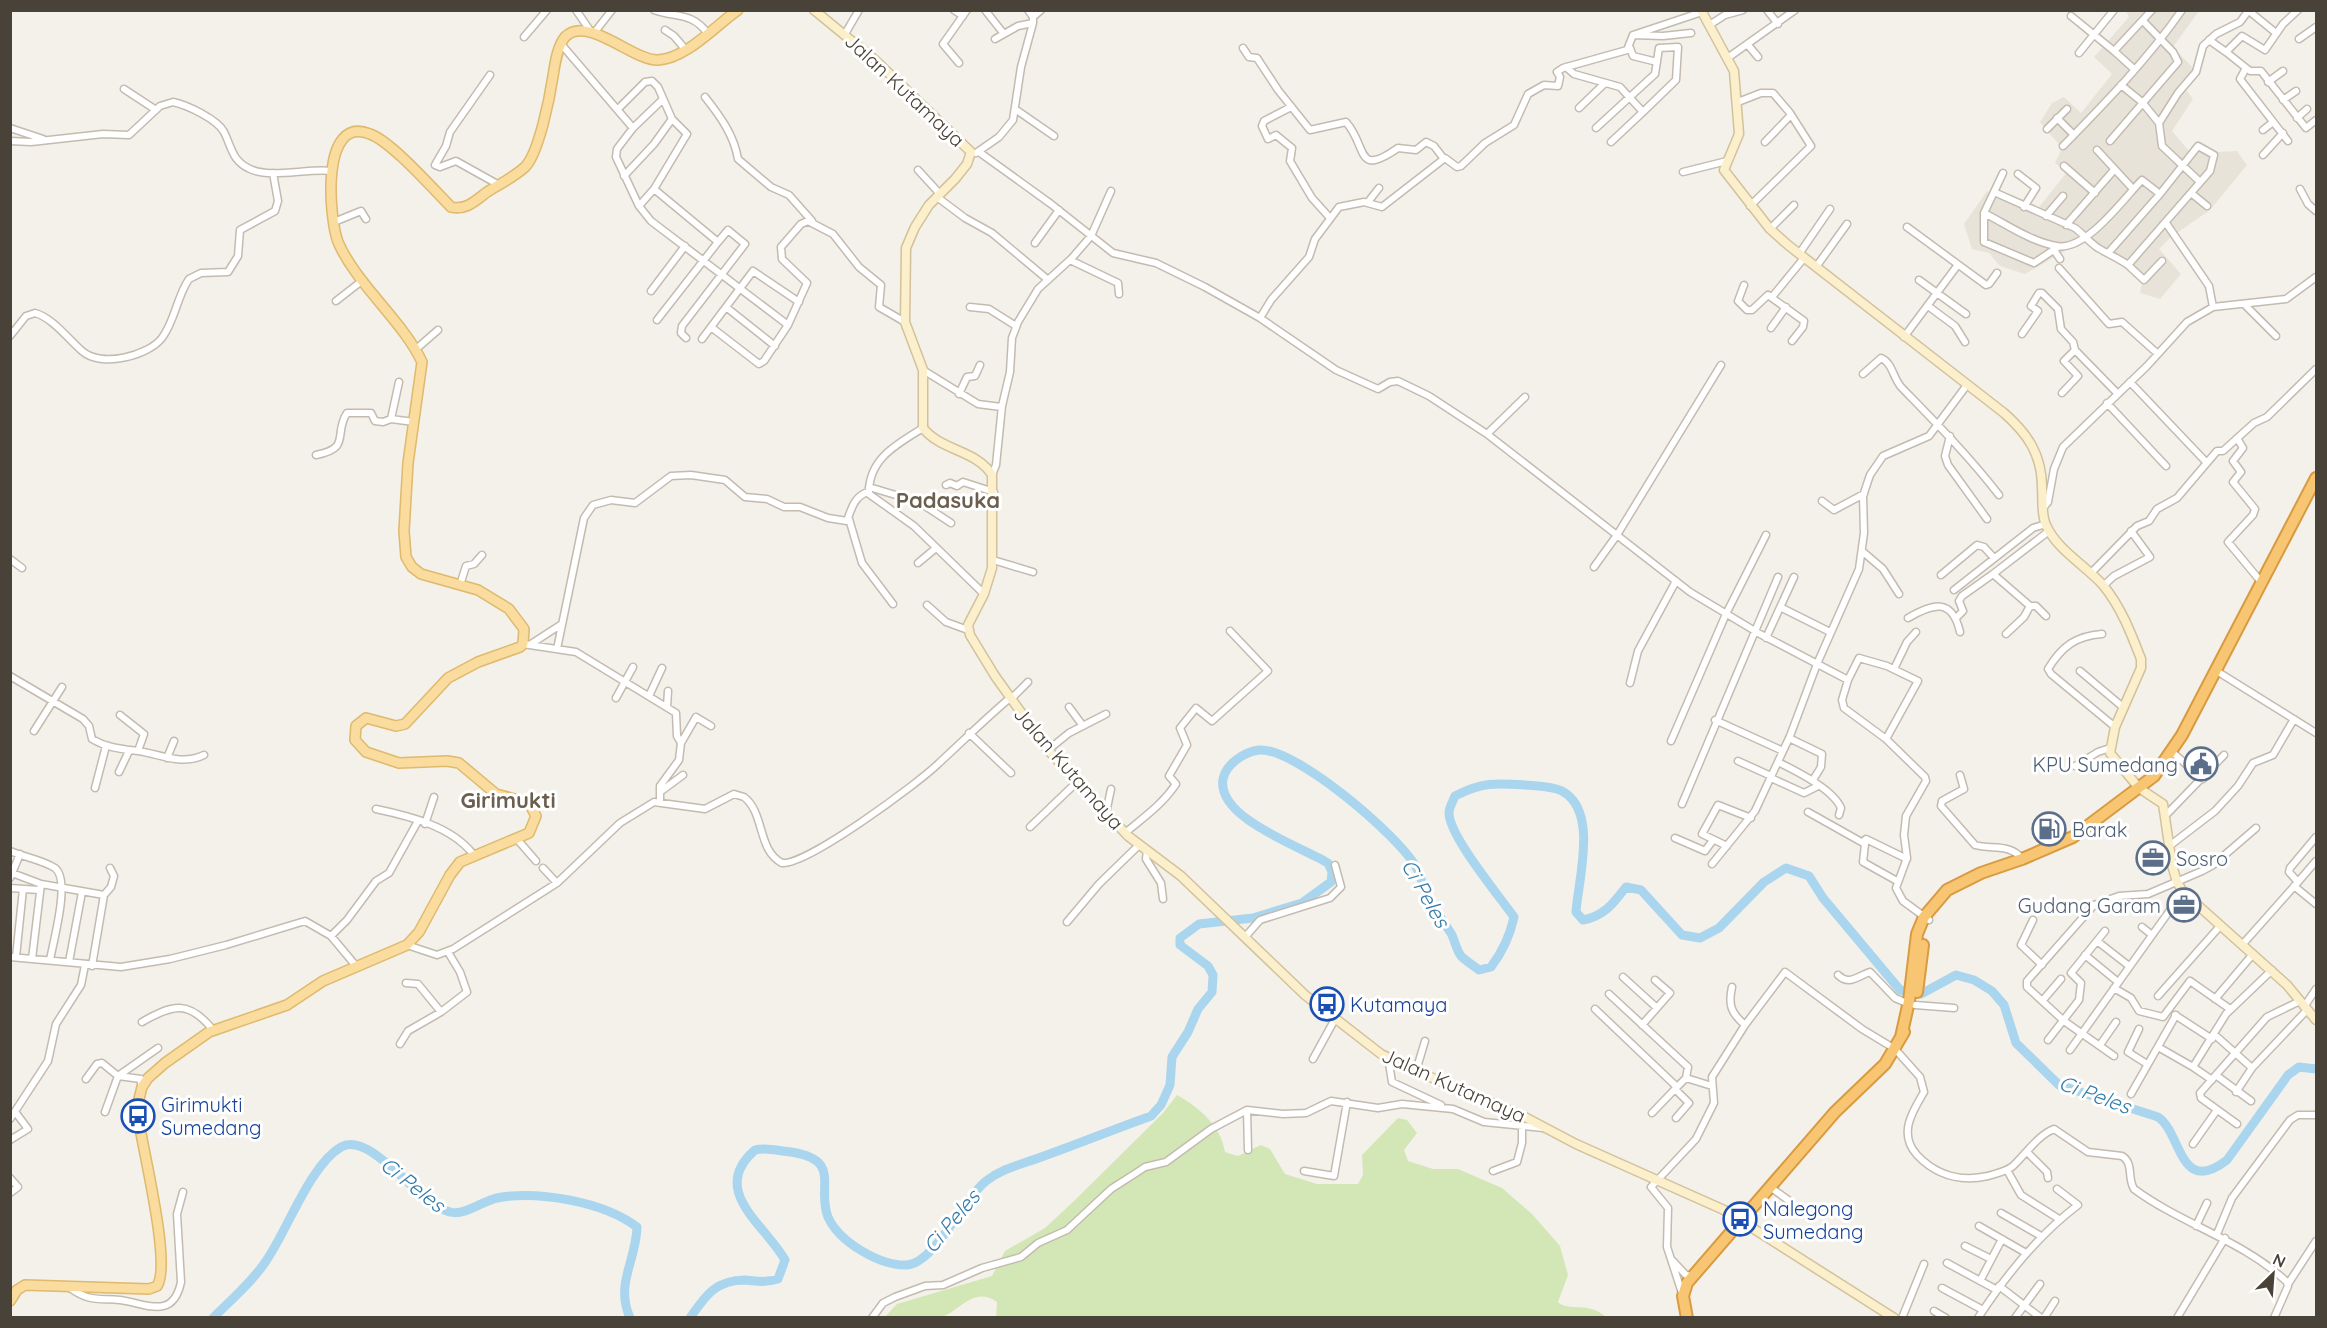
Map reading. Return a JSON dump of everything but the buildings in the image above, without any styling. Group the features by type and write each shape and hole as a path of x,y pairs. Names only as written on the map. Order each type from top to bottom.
{"highway":[{"path":"1687,1317 1683,1296 1685,1286 1692,1276 1835,1112 1885,1064 1895,1049 1912,1003 1917,934 1940,897 1981,873 2022,859 2073,837 2154,776 2172,752 2316,478"}],"main road":[{"path":"10,1301 17,1290 25,1285 155,1288 161,1279 159,1238 138,1116 141,1090 158,1068 213,1030 286,1005 321,982 407,945 419,932 453,870 473,854 529,833 536,814 529,803 496,794 467,769 453,761 411,764 380,758 361,748 355,740 354,733 358,724 366,718 396,726 405,724 448,678 527,644 522,625 509,609 487,594 421,574 412,567 406,557 404,531 408,463 422,366 415,350 338,242 334,222 332,171 336,144 348,133 367,132 380,139 451,207 464,208 525,167 533,155 550,98 561,44 574,32 592,33 654,60 662,60 708,34 738,10"},
{"name":"Jalan Kutamaya","path":"814,10 845,34 975,153 919,219 906,248 905,322 923,370 923,428"},
{"path":"1702,11 1729,57 1734,71 1739,134 1724,170 1770,229 2021,429 2034,446 2042,473 2043,508 2048,527 2103,586 2119,608 2141,659 2141,668 2115,726 2110,748 2115,761 2139,788 2163,804 2168,847 2177,882 2183,892 2272,970 2316,1020"},
{"path":"923,428 938,442 986,466 992,475 993,560 984,594 972,615 968,630"},
{"name":"Jalan Kutamaya","path":"968,630 1010,699 1048,750 1106,813 1139,845 1181,876 1305,995 1335,1019 1388,1057 1416,1071 1550,1129 1740,1219 1894,1317"}],"street":[{"path":"524,37 547,10"},
{"path":"576,10 592,33 612,10"},
{"path":"654,10 698,23 708,34"},
{"path":"845,34 859,10"},
{"path":"954,10 965,13 943,44 959,63"},
{"path":"985,10 1004,34"},
{"path":"1028,10 1033,20"},
{"path":"1041,10 1033,20 1021,67 1011,123 975,153 1059,210 1113,253 1165,267 1260,318 1336,370 1366,385 1378,389 1390,382 1398,381 1429,396 1487,434 1676,581 1754,631 1848,680"},
{"path":"1711,24 1725,15 1743,10"},
{"path":"1767,10 1778,24"},
{"path":"1729,57 1795,10"},
{"path":"2079,53 2114,10"},
{"path":"2114,51 2152,10"},
{"path":"2063,146 2162,39 2182,10"},
{"path":"1633,35 1702,11"},
{"path":"2199,182 2160,143 2159,123 2178,93 2196,72 2200,52 2209,40 2240,22 2249,11 2276,33"},
{"path":"2226,52 2242,36 2265,50 2293,12"},
{"path":"2071,16 2133,69"},
{"path":"996,39 1033,20"},
{"path":"2110,141 2178,62 2162,39 2143,21"},
{"path":"2299,39 2316,27"},
{"path":"665,30 674,36 685,49"},
{"path":"1633,35 1691,33"},
{"path":"1633,35 1630,46 1634,56 1657,62"},
{"path":"2209,40 2250,71 2260,71 2306,128 2316,120"},
{"path":"561,44 633,128"},
{"path":"1748,45 1758,57"},
{"path":"1260,318 1271,300 1309,257 1315,239 1330,218 1344,204 1368,202 1382,207 1444,159 1448,158 1457,166 1461,166 1485,143 1514,125 1528,94 1544,86 1558,86 1560,77 1557,72 1630,46"},
{"path":"1596,128 1655,74 1659,48 1678,47 1675,83 1611,142"},
{"path":"1243,48 1250,57 1257,58 1291,107 1312,131 1346,122 1369,160 1379,161 1403,147 1416,150 1426,142 1434,146 1444,159"},
{"path":"1566,67 1574,74 1620,87 1643,112"},
{"path":"2246,68 2240,79 2288,141"},
{"path":"2268,82 2283,71"},
{"path":"490,75 450,132 446,146 435,165 440,167 456,161 499,184"},
{"path":"618,109 646,81 657,85 672,119 687,136 654,189 639,206"},
{"path":"1579,108 1605,83"},
{"path":"2121,85 2142,102 2159,123"},
{"path":"124,89 156,110"},
{"path":"2283,100 2296,91"},
{"path":"1738,102 1761,93 1773,93 1791,115 1811,146 1750,206"},
{"path":"705,97 724,122 737,148 738,159 771,187 789,195 813,221 833,234 859,267 881,285 879,307 905,322"},
{"path":"662,100 633,128 616,151 624,176 639,206 651,220 788,325"},
{"path":"10,141 32,142 103,134 129,135 168,102 178,103 218,124 234,158 244,166 261,173 314,169 332,171"},
{"path":"1291,107 1262,123 1263,133 1268,139 1276,135 1289,144 1292,148 1290,161 1312,198 1330,218"},
{"path":"1015,109 1054,135"},
{"path":"2047,129 2067,109"},
{"path":"2297,118 2307,109"},
{"path":"1765,142 1791,115"},
{"path":"2057,118 2074,135"},
{"path":"624,176 654,144 672,119"},
{"path":"2263,130 2273,122"},
{"path":"10,128 43,139"},
{"path":"2263,155 2283,133"},
{"path":"2109,252 2198,146 2212,153 2215,158 2210,171 2128,265"},
{"path":"2097,150 2133,189"},
{"path":"1683,172 1727,161"},
{"path":"2064,166 2095,193"},
{"path":"918,170 938,195 965,218 992,233 1047,279"},
{"path":"2066,225 2114,170"},
{"path":"10,336 26,316 35,313 47,319 93,358 118,360 156,344 165,333 189,279 201,273 228,272 238,256 238,234 242,228 275,210 278,201 273,172"},
{"path":"2003,173 1984,213 1983,238 1986,243 2034,263 2086,238 2144,180 2160,194"},
{"path":"2018,174 2036,188 2024,207"},
{"path":"1368,202 1379,188"},
{"path":"654,189 718,242"},
{"path":"2300,189 2308,204 2316,211"},
{"path":"992,475 996,465 1001,407 1016,326 1030,300 1047,279 1070,260 1091,236 1112,191"},
{"path":"1994,192 2075,228 2101,249 2128,265 2144,280 2162,261"},
{"path":"2191,193 2207,206"},
{"path":"2046,216 2063,196"},
{"path":"1770,229 1794,205"},
{"path":"1772,297 1830,209"},
{"path":"1035,243 1059,210"},
{"path":"334,222 361,211 366,219"},
{"path":"1984,213 2058,253"},
{"path":"711,327 759,364 764,362 788,325 807,281 784,261 780,250 783,243 801,224 813,221"},
{"path":"2166,223 2209,286 2213,307"},
{"path":"1816,267 1847,224"},
{"path":"1907,227 1957,266 1986,285 1989,285 1997,273"},
{"path":"657,320 728,230 745,244 682,326 681,333 687,338"},
{"path":"651,291 685,246"},
{"path":"1070,260 1118,283 1119,294"},
{"path":"1904,337 1957,266"},
{"path":"2060,268 2109,324 2122,322 2158,354"},
{"path":"702,339 755,271 798,302"},
{"path":"2043,508 2048,502 2054,469 2062,447 2158,354 2187,322 2213,307 2286,299 2316,278"},
{"path":"336,301 363,280"},
{"path":"1919,280 1966,314"},
{"path":"1744,285 1738,302 1747,310 1755,308 1765,296 1772,297 1805,322 1792,341"},
{"path":"2022,334 2038,311 2031,306 2039,293 2042,293 2058,309 2061,329 2072,340 2075,350 2118,393"},
{"path":"2244,304 2276,336"},
{"path":"1928,306 1955,326 1965,342"},
{"path":"970,307 989,309 1016,326"},
{"path":"1772,328 1786,307"},
{"path":"726,308 775,346"},
{"path":"415,350 438,330"},
{"path":"2062,393 2078,376 2064,361 2075,350"},
{"path":"1863,374 1877,361 1884,359 1901,388 1915,399 1937,426 1950,436 1999,495"},
{"path":"959,394 967,377 975,376 980,365"},
{"path":"1594,567 1617,535 1720,365"},
{"path":"2091,573 2132,531 2148,521 2157,509 2177,498 2217,451 2223,451 2254,423 2267,417 2316,369"},
{"path":"923,370 978,404 1001,407"},
{"path":"391,419 399,382"},
{"path":"2130,382 2207,463"},
{"path":"1712,864 1751,818 1789,738 1830,632 1858,569 1862,551 1864,494 1870,475 1883,456 1929,436 1967,385"},
{"path":"1487,434 1525,397"},
{"path":"2107,403 2166,466"},
{"path":"316,455 331,452 340,444 346,413 371,413 375,421 380,422 391,419 414,422"},
{"path":"893,604 862,563 849,519 852,505 869,490 885,452 923,428"},
{"path":"1950,436 1945,456 1948,465 1987,519"},
{"path":"2233,461 2243,448 2237,438"},
{"path":"2223,451 2241,472 2233,484 2255,509 2228,542 2262,583"},
{"path":"557,649 589,509 605,500 635,504 671,476 683,474 720,479 730,483 745,497 767,499 787,508 800,507 841,521 849,519"},
{"path":"945,485 949,483 958,486 962,482 993,492"},
{"path":"869,490 919,502 951,524"},
{"path":"869,490 871,498 914,526 984,594"},
{"path":"1822,501 1834,510 1864,494"},
{"path":"1954,590 2033,528 2048,527"},
{"path":"1956,618 1964,611 1959,601 1962,596 1993,574 2048,527"},
{"path":"2103,586 2114,576 2150,557 2132,531"},
{"path":"1671,741 1726,614 1766,535"},
{"path":"1941,575 1977,546 1984,548 1994,558"},
{"path":"918,563 936,548"},
{"path":"1862,551 1883,569 1899,594"},
{"path":"460,585 466,565 474,564 482,555"},
{"path":"10,559 22,568"},
{"path":"993,560 1033,572"},
{"path":"1993,574 2030,606 2036,606 2046,616"},
{"path":"1682,804 1715,720 1778,577"},
{"path":"1767,638 1794,577"},
{"path":"1630,683 1638,651 1676,581"},
{"path":"927,605 946,622 968,630"},
{"path":"1908,618 1934,606 1949,610 1956,618 1960,632"},
{"path":"2006,634 2024,617 2030,606"},
{"path":"1782,608 1830,632"},
{"path":"527,644 562,624"},
{"path":"1125,833 1142,817 1157,808 1176,784 1169,776 1187,745 1180,728 1196,708 1212,721 1268,671 1230,631"},
{"path":"1894,669 1907,642 1916,632"},
{"path":"2102,634 2080,636 2069,643 2048,669 2051,674 2115,726"},
{"path":"527,644 576,652 667,707 677,716 677,736 681,743"},
{"path":"1886,739 1918,684 1914,678 1894,669 1858,658 1843,694 1844,708 1908,758 1926,780 1906,816 1904,835 1907,859 1897,881 1896,891 1899,897 1927,918"},
{"path":"616,698 633,667"},
{"path":"649,696 662,668"},
{"path":"2215,670 2316,733"},
{"path":"2080,671 2124,708"},
{"path":"10,676 82,719 89,726 92,739 105,746 167,758 193,759 204,755"},
{"path":"407,945 437,955 448,952 557,883 620,823 660,801 705,809 734,794 744,796 755,811 768,847 777,859 788,863 834,842 934,768 969,733 1028,682"},
{"path":"34,731 62,687"},
{"path":"667,707 668,691"},
{"path":"1069,707 1083,726"},
{"path":"1048,750 1083,726 1106,714"},
{"path":"120,715 144,734 138,751"},
{"path":"660,801 662,783 677,764 681,743 689,734 696,717 711,726"},
{"path":"1715,720 1783,751"},
{"path":"2168,847 2215,812 2238,786 2253,763 2273,755 2294,720"},
{"path":"969,733 1011,773"},
{"path":"1789,738 1822,754 1821,767 1813,780"},
{"path":"167,758 174,741"},
{"path":"95,788 105,746"},
{"path":"2075,766 2098,752 2110,748"},
{"path":"119,772 129,751"},
{"path":"2172,752 2203,779"},
{"path":"2166,815 2224,755"},
{"path":"1738,761 1804,793 1818,786"},
{"path":"1778,762 1813,780 1838,802 1841,808 1839,815"},
{"path":"660,792 683,775"},
{"path":"1960,775 1964,789 1942,801 1941,806 1975,845 2015,851 2022,859"},
{"path":"1030,827 1077,782"},
{"path":"1106,813 1112,789"},
{"path":"331,936 353,912 376,881 388,873 421,822 434,797"},
{"path":"1727,846 1702,833 1719,804 1751,818"},
{"path":"375,809 421,822 461,840 473,854"},
{"path":"1808,812 1863,842 1866,846 1864,864 1897,881"},
{"path":"2114,1056 2064,1021 2026,984 2088,912 2100,902 2119,896 2148,894 2213,865 2256,828"},
{"path":"2316,837 2289,871 2296,884 2316,904"},
{"path":"516,838 536,861"},
{"path":"1675,838 1705,851 1713,840"},
{"path":"1863,842 1866,839 1874,842 1907,859"},
{"path":"1067,921 1139,845"},
{"path":"1147,850 1146,860 1161,883 1163,899"},
{"path":"10,851 54,867 61,876 63,889 50,960"},
{"path":"20,854 11,876 40,887"},
{"path":"2242,945 2316,861"},
{"path":"1246,936 1260,920 1330,898 1341,887 1335,865"},
{"path":"10,1119 50,1057 56,1024 81,985 89,965 104,896 112,884 113,873 110,868"},
{"path":"543,868 557,883"},
{"path":"32,959 40,887"},
{"path":"10,888 40,887 104,896"},
{"path":"23,889 13,957 121,967 170,959 284,929 303,921 331,936 356,966"},
{"path":"69,962 82,892"},
{"path":"2070,1050 2183,892"},
{"path":"2033,920 2021,945 2042,965"},
{"path":"2158,996 2221,926"},
{"path":"2142,927 2152,935"},
{"path":"2048,1040 2079,1000 2081,983 2071,973 2105,931"},
{"path":"2097,941 2130,966"},
{"path":"400,1044 408,1031 441,1012 468,990 448,952"},
{"path":"2215,999 2253,954"},
{"path":"2085,955 2118,981"},
{"path":"2193,1067 2230,1009 2272,970"},
{"path":"1683,1296 1670,1257 1667,1236 1668,1208 1650,1188 1696,1138 1714,1103 1712,1077 1745,1025 1782,973 1786,972 1862,1029 1895,1049 1920,1077 1925,1088 1909,1122 1908,1137 1914,1151 1940,1172 1955,1178 1972,1179 2007,1170 2054,1129 2088,1152 2121,1156 2129,1164 2130,1183 2134,1189 2196,1226 2225,1238 2264,1263 2288,1284"},
{"path":"1838,975 1844,980 1851,980 1870,972 1895,998 1912,1003 1954,1008"},
{"path":"1623,977 1657,1008"},
{"path":"2043,1000 2061,979"},
{"path":"1642,1025 1670,993 1654,980"},
{"path":"2166,1016 2189,981 2230,1009"},
{"path":"406,983 418,984 441,1012"},
{"path":"1732,987 1730,1006 1734,1016 1745,1025"},
{"path":"2114,988 2131,998 2134,1006 2141,1012 2166,1016 2176,1015 2213,1037 2252,1068"},
{"path":"2236,1092 2252,1068 2316,989"},
{"path":"1609,994 1688,1067 1686,1078 1652,1113"},
{"path":"2237,1124 2199,1095 2267,1017 2304,1006"},
{"path":"142,1022 167,1009 183,1007 200,1014 213,1030"},
{"path":"1595,1009 1689,1103 1676,1118"},
{"path":"2131,1094 2176,1015"},
{"path":"1313,1059 1335,1019"},
{"path":"2100,1045 2116,1023"},
{"path":"2139,1029 2128,1052 2147,1064"},
{"path":"1416,1071 1425,1041"},
{"path":"2158,1047 2215,1078 2251,1101"},
{"path":"105,1112 113,1083 118,1076 158,1048"},
{"path":"1388,1057 1392,1082 1476,1120 1550,1129"},
{"path":"86,1079 100,1063 118,1076 141,1079 141,1090"},
{"path":"1686,1078 1712,1086"},
{"path":"872,1317 882,1304 895,1297 925,1286 943,1285 982,1268 1021,1257 1038,1243 1067,1230 1125,1179 1145,1167 1166,1162 1211,1129 1247,1110 1283,1114 1306,1113 1331,1101 1378,1108 1402,1104 1453,1109"},
{"path":"1304,1171 1334,1176 1347,1102"},
{"path":"1247,1110 1248,1150"},
{"path":"2193,1144 2217,1110"},
{"path":"10,1140 28,1129 16,1113"},
{"path":"2217,1234 2232,1198 2290,1120 2298,1115 2316,1115"},
{"path":"1493,1171 1517,1162 1522,1143 1522,1126"},
{"path":"2027,1152 2047,1172 2048,1178"},
{"path":"2007,1170 2021,1195 2059,1219"},
{"path":"10,1178 18,1187 10,1193"},
{"path":"1769,1187 1791,1202"},
{"path":"1978,1317 2026,1253 2078,1203 2057,1188"},
{"path":"67,1286 88,1299 120,1300 155,1308 169,1303 178,1292 181,1282 177,1214 183,1192"},
{"path":"2196,1226 2207,1203"},
{"path":"2001,1213 2042,1236"},
{"path":"1979,1226 2026,1253"},
{"path":"2177,1317 2225,1238"},
{"path":"1980,1281 2002,1239"},
{"path":"2274,1317 2288,1284 2316,1240"},
{"path":"1965,1245 1991,1259"},
{"path":"1670,1257 1686,1275 1692,1276"},
{"path":"1947,1263 1998,1288 2042,1317 2055,1301"},
{"path":"1902,1317 1924,1264"},
{"path":"2015,1317 2040,1284"},
{"path":"1942,1288 1983,1310"},
{"path":"1934,1311 1946,1317"}],"shaded area":[{"path":"2126,11 2199,11 2173,47 2195,70 2183,86 2193,99 2172,131 2190,152 2200,142 2218,152 2237,151 2247,165 2210,210 2171,237 2159,249 2181,274 2160,299 2140,293 2143,279 2125,263 2084,240 2025,274 2000,266 1989,253 1972,249 1964,224 1987,191 2036,211 2067,172 2055,163 2062,148 2040,122 2052,103 2064,97 2081,113 2112,74 2094,57 2129,17"}],"green space":[{"path":"1177,1095 1194,1106 1214,1126 1225,1152 1238,1156 1261,1145 1270,1149 1285,1174 1317,1184 1358,1184 1363,1175 1362,1155 1398,1118 1407,1120 1417,1133 1404,1150 1408,1161 1433,1169 1458,1169 1502,1188 1532,1214 1560,1246 1568,1275 1558,1302 1567,1306 1593,1309 1606,1317 996,1318 997,1302 981,1296 967,1301 941,1317 884,1318 897,1304 992,1276 1005,1251 1045,1228 1163,1113"}],"waterway":[{"name":"Ci Peles","path":"690,1318 701,1302 719,1286 735,1281 778,1279 785,1260 745,1207 739,1194 737,1180 742,1165 755,1150 791,1152 817,1161 825,1176 825,1206 833,1226 851,1243 873,1257 907,1265 917,1262 928,1254 967,1202 993,1176 1014,1166 1151,1116 1161,1105 1170,1085 1172,1057 1188,1032 1198,1009 1212,992 1213,975 1208,966 1180,945 1180,938 1199,924 1253,918 1302,903 1331,882 1332,872 1328,863 1263,830 1233,806 1224,793 1223,779 1228,768 1242,756 1259,750 1275,753 1320,777 1389,835 1416,867 1428,897 1452,935 1460,954 1479,970 1491,967 1495,961 1508,937 1514,917 1457,836 1451,823 1450,807 1455,796 1489,784 1544,786 1562,791 1573,801 1580,814 1584,847 1576,912 1583,920 1597,916 1617,899 1626,887 1641,890 1682,935 1700,938 1719,928 1764,882 1786,868 1809,876 1823,898 1900,990 1921,994 1956,975 1974,980 1992,991 2004,1005 2016,1043 2059,1085 2158,1117 2166,1125 2190,1167 2199,1171 2211,1169 2227,1160 2288,1075 2299,1067 2316,1069"},
{"name":"Ci Peles","path":"213,1318 248,1284 266,1261 319,1168 341,1147 353,1145 366,1149 380,1158 424,1196 450,1212 462,1212 497,1198 532,1196 570,1200 623,1218 637,1227 625,1283 626,1305 630,1318"}],"place":[{"name":"KPU Sumedang","path":"2201,764"},
{"name":"Barak","path":"2049,829"},
{"name":"Sosro","path":"2153,858"},
{"name":"Gudang Garam","path":"2184,905"},
{"name":"Kutamaya","path":"1327,1004"},
{"name":"Girimukti Sumedang","path":"138,1116"},
{"name":"Nalegong Sumedang","path":"1740,1219"}],"district":[{"name":"Padasuka","path":"948,500"},
{"name":"Girimukti","path":"508,800"}]}
